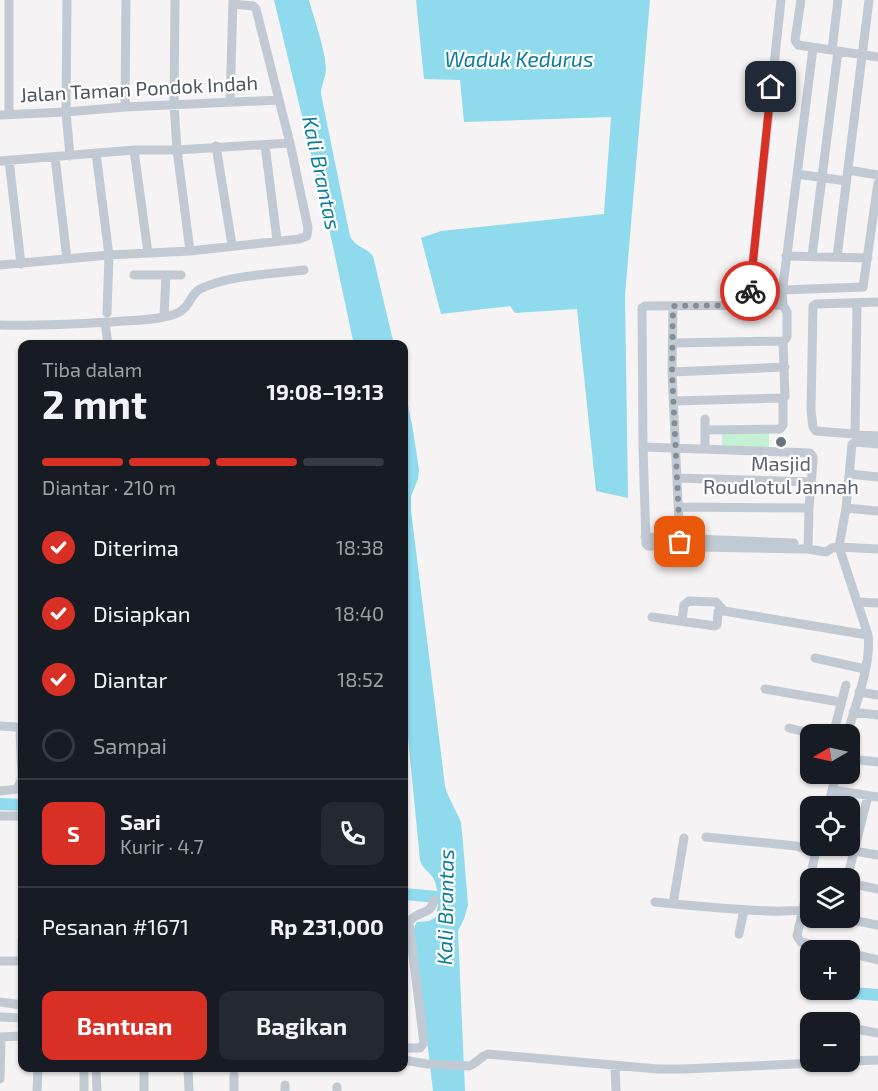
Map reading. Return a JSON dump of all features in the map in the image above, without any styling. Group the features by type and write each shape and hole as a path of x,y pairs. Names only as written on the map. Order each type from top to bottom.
{"street":[{"path":"4,115 9,0"},
{"path":"68,0 66,112 70,156"},
{"path":"125,107 126,0"},
{"path":"175,0 174,104 177,150 190,251"},
{"path":"746,300 746,293 750,290 781,0"},
{"path":"794,44 801,0"},
{"path":"812,256 835,51 838,0"},
{"path":"837,257 869,0"},
{"path":"0,265 109,255 190,251 307,236 309,231 290,142 256,9 253,6 233,2 230,102"},
{"path":"776,41 878,57"},
{"path":"705,430 780,429 783,425 783,398 786,397 783,341 787,337 788,312 783,297 786,256 813,48"},
{"name":"Jalan Taman Pondok Indah","path":"4,115 279,100"},
{"path":"21,264 4,161 134,150 177,150 290,142"},
{"path":"265,145 277,240"},
{"path":"216,146 232,245"},
{"path":"134,150 148,253"},
{"path":"96,153 109,255 106,317 108,340"},
{"path":"55,157 67,259"},
{"path":"848,170 878,175"},
{"path":"797,174 846,182"},
{"path":"878,183 865,285 861,288 783,297 642,308 646,542 808,546 826,552 835,548 878,549"},
{"path":"786,256 868,258"},
{"path":"0,326 41,326 106,317 164,316 183,310 195,292 210,285 304,270"},
{"path":"134,275 181,275"},
{"path":"164,316 166,275"},
{"path":"878,302 816,304 813,307 811,410 813,427 816,431 878,444"},
{"path":"857,303 855,438 852,444 846,508 835,548 857,602 873,656 858,668"},
{"path":"673,306 672,372 679,542"},
{"path":"673,343 783,341"},
{"path":"672,372 784,368"},
{"path":"674,401 783,398"},
{"path":"705,419 705,448"},
{"path":"855,438 878,436"},
{"path":"643,447 810,453 813,461 808,546"},
{"path":"850,474 878,477"},
{"path":"677,478 812,482"},
{"path":"678,507 809,508"},
{"path":"846,508 878,511"},
{"path":"682,621 684,605 689,601 716,602 724,611"},
{"path":"857,602 878,603"},
{"path":"652,617 716,626 718,612 724,611 866,638"},
{"path":"815,658 858,668"},
{"path":"850,724 859,692 858,668"},
{"path":"835,724 846,685"},
{"path":"765,689 840,702"},
{"path":"859,692 878,695"},
{"path":"853,712 878,715"},
{"path":"0,726 18,727"},
{"path":"789,728 800,731"},
{"path":"860,760 878,762"},
{"path":"831,796 834,784"},
{"path":"0,791 18,787"},
{"path":"832,790 873,796 860,834"},
{"path":"0,816 18,816"},
{"path":"706,837 800,847"},
{"path":"673,904 684,838"},
{"path":"860,852 878,855"},
{"path":"860,884 878,889"},
{"path":"408,1048 420,1048 424,1043 409,923 413,917 429,910 434,900"},
{"path":"655,902 744,909 800,910"},
{"path":"739,934 744,909"},
{"path":"860,922 878,925"},
{"path":"860,956 878,960"},
{"path":"0,961 18,961"},
{"path":"0,1002 18,1004"},
{"path":"0,1017 18,1018"},
{"path":"860,1030 878,1033"},
{"path":"0,1079 1,1037 18,1036"},
{"path":"408,1061 469,1066 488,1054 615,1066 684,1069 800,1064"},
{"path":"860,1061 878,1060"},
{"path":"615,1066 616,1091"},
{"path":"37,1091 38,1072"},
{"path":"84,1072 84,1091"},
{"path":"96,1072 97,1091"},
{"path":"144,1072 144,1091"},
{"path":"188,1072 189,1091"},
{"path":"234,1075 234,1091"}],"green space":[{"path":"722,431 769,432 769,448 722,447"}],"water":[{"name":"Kali Brantas","path":"274,0 309,0 324,54 326,70 321,94 350,236 355,243 373,256 393,340 353,340 329,228"},
{"name":"Waduk Kedurus","path":"416,0 650,0 625,295 628,498 596,491 577,309 515,313 510,306 441,314 421,238 441,231 604,214 611,117 464,122 460,80 424,79"},
{"name":"Kali Brantas","path":"408,406 419,470 411,496 411,510 445,786 461,822 463,843 468,905 458,931 465,1091 433,1091 414,929 417,922 429,921 436,917 438,902 434,880 420,860 408,737"}],"waterway":[{"path":"0,804 18,805"},
{"path":"408,894 447,898"},
{"path":"860,994 878,995"}],"way so far":[{"path":"680,542 672,372 673,306 746,305 745,293 750,291"}],"place":[{"name":"Masjid Roudlotul Jannah","path":"781,442"}],"route":[{"path":"750,291 771,87"}]}
